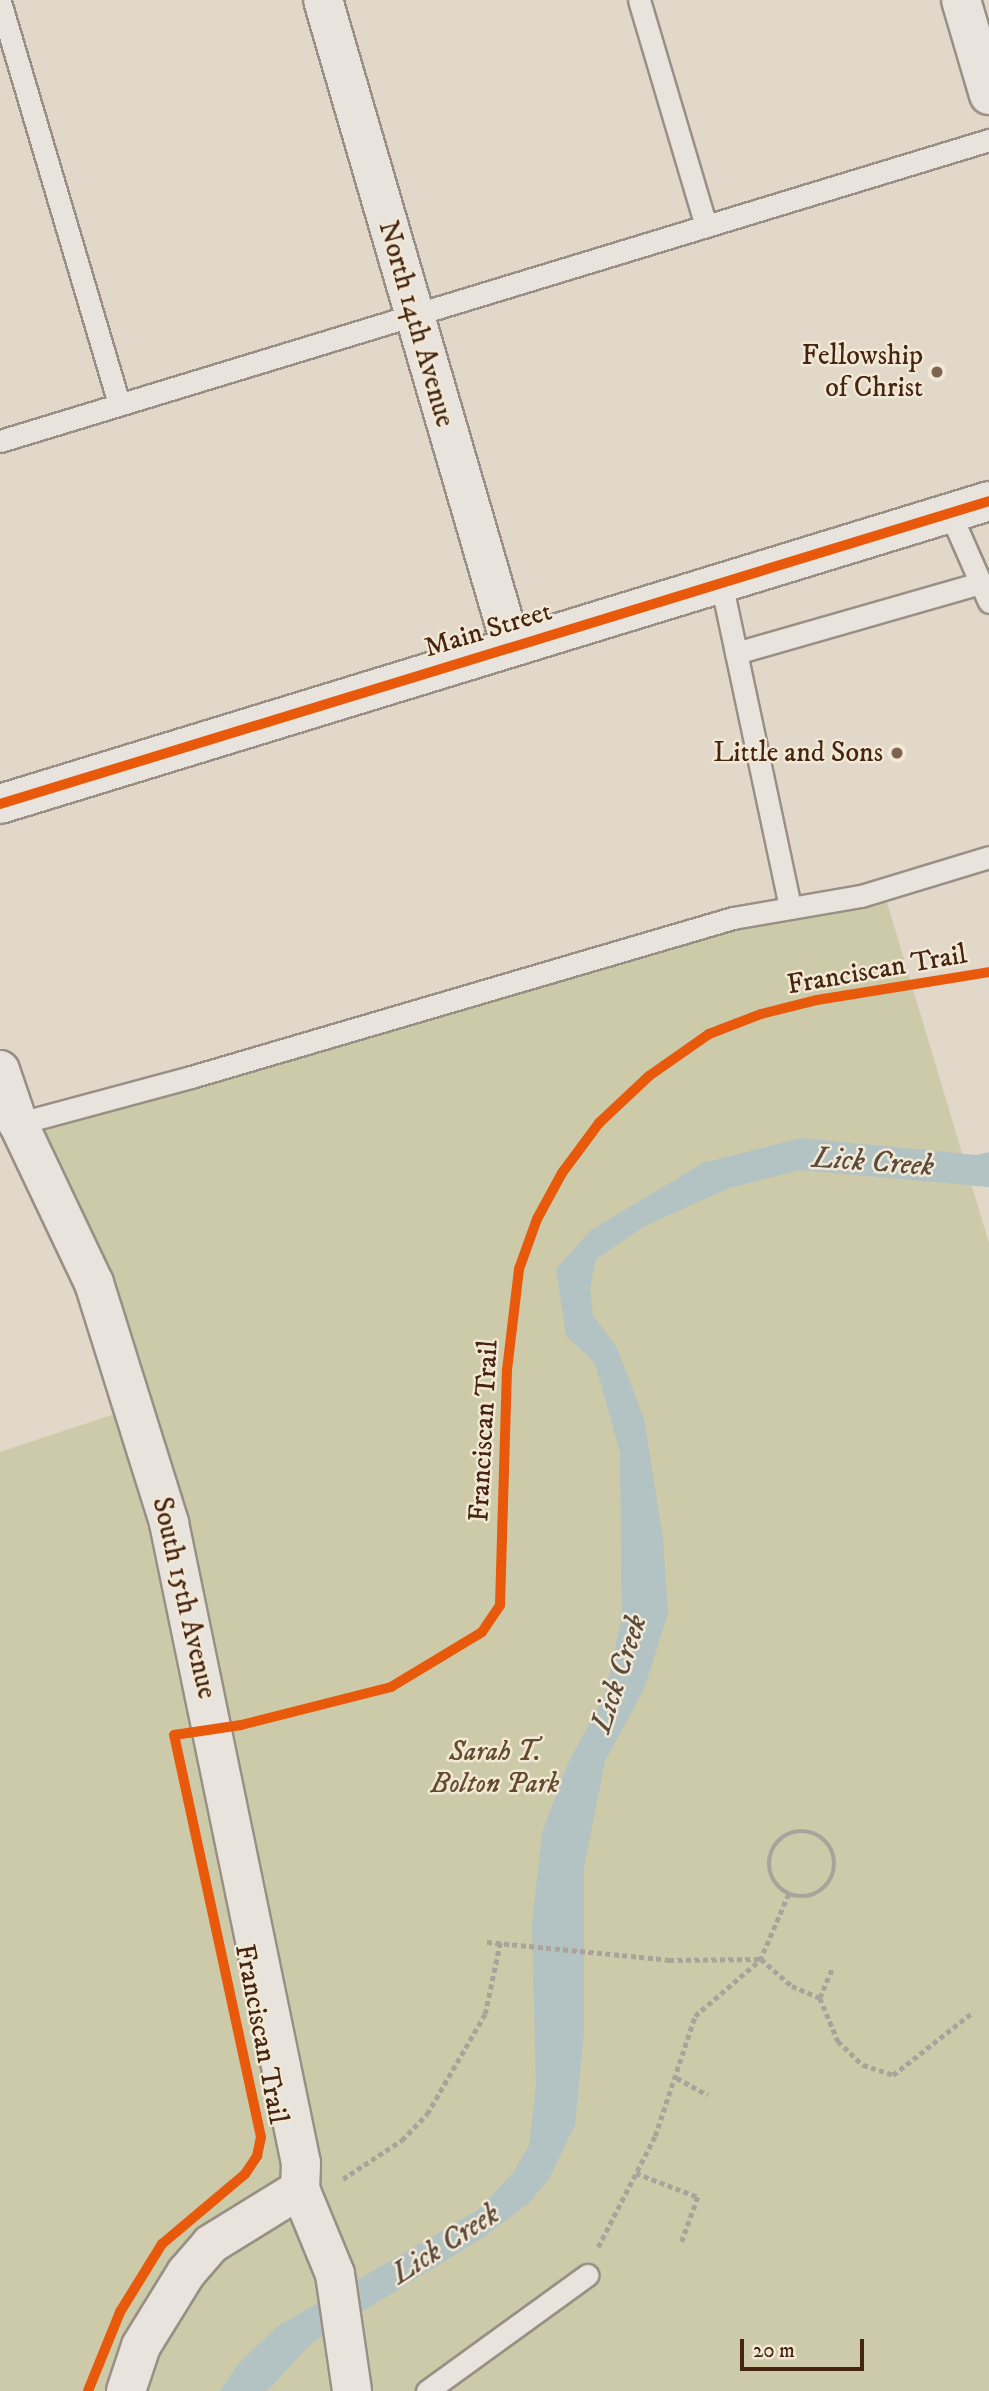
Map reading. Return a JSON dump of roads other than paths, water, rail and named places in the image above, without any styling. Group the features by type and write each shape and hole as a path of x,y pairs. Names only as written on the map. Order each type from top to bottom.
{"street":[{"name":"North 14th Avenue","path":"323,0 510,646"},
{"path":"961,0 989,95"},
{"name":"Main Street","path":"0,804 989,501"},
{"name":"South 15th Avenue","path":"0,1070 9,1126 94,1283 169,1522 301,2163 300,2189"},
{"path":"126,2391 141,2346 186,2273 211,2244 240,2222 300,2189 335,2274 350,2373"}],"lane":[{"path":"639,0 706,226"},
{"path":"0,2 119,405"},
{"path":"0,441 989,140"},
{"path":"736,653 985,592 950,513"},
{"path":"721,582 790,908"},
{"path":"9,1126 191,1077 733,918 861,896 989,857"},
{"path":"427,2391 587,2275"}],"water":[{"name":"Lick Creek","path":"801,1138 977,1155 989,1152 989,1187 800,1170 729,1188 645,1226 596,1259 590,1288 593,1315 617,1348 644,1419 663,1538 668,1613 644,1689 605,1761 584,1867 584,2032 575,2125 549,2179 529,2203 484,2237 313,2342 267,2391 220,2391 238,2364 278,2326 478,2210 512,2174 529,2146 536,2085 532,1923 542,1833 568,1763 604,1697 622,1617 620,1452 595,1363 566,1336 556,1269 591,1230 703,1163"}],"place":[{"name":"Fellowship of Christ","path":"937,372"},
{"name":"Little and Sons","path":"897,753"}],"park label":[{"name":"Sarah T. Bolton Park","path":"495,1768"}]}
